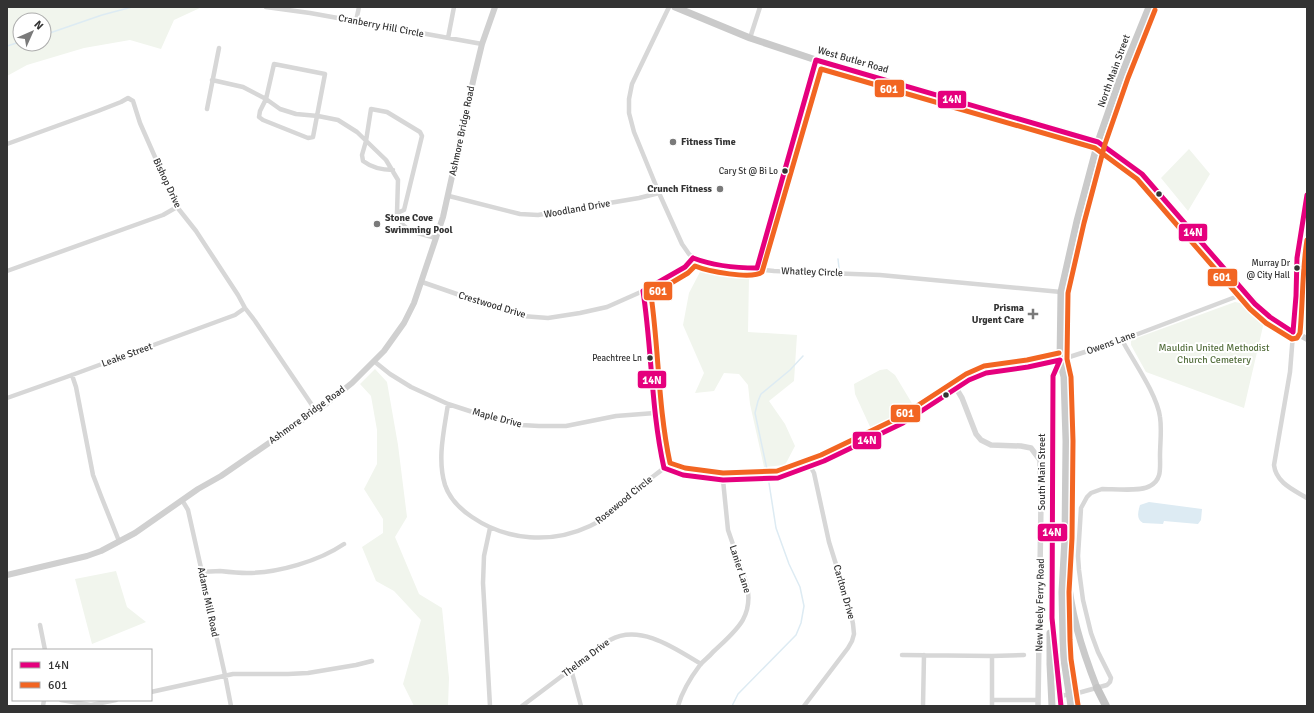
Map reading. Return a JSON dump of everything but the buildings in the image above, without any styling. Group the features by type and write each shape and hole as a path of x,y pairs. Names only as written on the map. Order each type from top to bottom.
{"highway":[{"path":"1097,688 1106,706"}],"main road":[{"name":"Ashmore Bridge Road","path":"7,575 87,556 101,551 135,533 182,500 221,476 339,394 375,362 404,323 422,282 448,196 482,44 495,7"},
{"name":"West Butler Road","path":"675,7 750,38 816,60 1098,142"},
{"name":"North Main Street","path":"1098,142 1121,76 1149,7"},
{"name":"South Main Street","path":"1071,706 1064,660 1063,640 1062,592 1065,538 1064,377 1060,360 1062,292 1077,221 1098,142"},
{"path":"1098,142 1142,174 1246,292 1270,317 1307,340"},
{"name":"South Main Street","path":"1060,360 1053,376 1052,618 1061,706"},
{"path":"1065,538 1069,587 1078,636 1097,688"},
{"path":"1052,618 1050,642 1052,706"}],"street":[{"name":"Cranberry Hill Circle","path":"266,7 310,13 482,44"},
{"path":"310,13 311,7"},
{"path":"356,21 359,7"},
{"path":"448,38 454,7"},
{"path":"669,7 651,47 634,79 629,99 629,113 634,132 659,193 682,244 693,258"},
{"path":"750,38 760,7"},
{"path":"207,109 219,48"},
{"path":"757,268 816,60"},
{"path":"274,64 325,74 313,138 308,138 259,117 260,111 266,99 274,64"},
{"path":"212,80 243,87 266,99 280,110 296,114 338,120 357,132 386,160 398,180 397,213 403,226 410,231 436,238"},
{"name":"Bishop Drive","path":"7,144 104,109 128,98 131,99 177,207 196,231 245,308 316,410"},
{"path":"393,170 386,170 363,161 362,155 366,141 371,109 387,112 420,132 422,136 404,210 397,213"},
{"name":"Woodland Drive","path":"448,196 520,214 538,215 639,198 659,193"},
{"path":"1307,195 1297,258 1294,332 1290,374 1274,466 1277,475 1283,482 1307,498"},
{"path":"7,271 163,215 177,207"},
{"name":"Whatley Circle","path":"693,258 704,263 715,265 757,268 774,271 830,272 895,276 1062,292"},
{"name":"Crestwood Drive","path":"422,282 506,311 522,316 537,318 558,316 607,307 643,291 685,267 693,258"},
{"path":"643,291 647,315 659,450 664,468"},
{"name":"Owens Lane","path":"664,468 689,476 708,477 723,480 778,478 810,466 903,423 956,388 982,374 1000,370 1028,367 1060,360 1122,340 1246,292"},
{"name":"Leake Street","path":"7,398 235,315 245,308"},
{"path":"1060,696 1107,685 1111,678 1094,643 1083,600 1078,556 1081,508 1087,497 1096,490 1140,489 1148,487 1158,478 1160,470 1160,423 1158,409 1152,393 1122,340"},
{"name":"Maple Drive","path":"375,362 411,388 448,404 503,421 539,426 566,426 616,416 655,413"},
{"path":"72,375 76,387 93,475 119,541"},
{"name":"New Neely Ferry Road","path":"956,388 962,398 976,434 981,440 991,446 1021,446 1031,448 1040,460 1040,612 1038,703"},
{"name":"Rosewood Circle","path":"448,404 441,456 442,471 446,486 450,496 458,506 490,528 520,536 538,538 561,536 581,530 595,524 606,516 664,468"},
{"name":"Carlton Drive","path":"804,706 848,648 854,634 850,609 829,542 814,473 810,466"},
{"name":"Lanier Lane","path":"678,706 688,684 700,664 740,625 746,616 749,607 747,585 728,530 723,480"},
{"name":"Adams Mill Road","path":"182,500 188,510 231,706"},
{"path":"490,528 484,556 483,583 490,706"},
{"path":"201,572 218,571 246,573 275,570 297,565 326,554 344,544"},
{"path":"40,625 45,649"},
{"name":"Thelma Drive","path":"522,706 610,640 618,636 643,636 660,641 700,664"},
{"path":"902,655 1024,656"},
{"path":"922,706 924,655"},
{"path":"992,656 992,706"},
{"path":"152,692 225,675 308,673 372,661"},
{"path":"571,669 581,706"},
{"path":"992,700 1038,703"},
{"path":"67,701 91,705 111,704"}],"green space":[{"path":"7,7 202,7 174,20 161,49 130,40 84,48 27,65 7,76"},
{"path":"1189,149 1210,174 1188,211 1161,178"},
{"path":"1307,217 1307,331 1302,328 1301,248"},
{"path":"701,270 749,277 748,332 797,335 794,381 769,401 785,424 795,446 785,465 764,467 750,404 748,385 739,374 724,373 714,391 695,393 704,373 683,325 689,293"},
{"name":"Mauldin United Methodist Church Cemetery","path":"1235,302 1245,304 1264,322 1244,408 1146,372 1131,345 1131,340"},
{"path":"375,369 387,382 398,445 407,517 395,537 419,594 442,608 449,678 448,706 414,706 403,684 421,620 394,591 376,581 362,547 383,533 383,519 364,489 377,464 377,430 371,396 360,384"},
{"path":"887,369 895,375 916,410 899,420 872,431 855,394 854,384 880,370"},
{"path":"116,571 127,607 146,622 92,644 75,579"}],"shaded area":[{"path":"1149,502 1202,509 1201,520 1198,524 1164,521 1163,524 1143,523 1138,517 1140,505"}],"waterway":[{"path":"52,32 102,15 132,7"},
{"path":"7,46 12,44"},
{"path":"838,259 839,268"},
{"path":"768,474 755,413 758,401 761,394 790,370 803,356"},
{"path":"732,706 738,694 796,635 801,623 804,606 800,587 789,564 776,528 769,483"}],"transit line":[{"name":"601","path":"1078,705 1071,659 1070,640 1069,592 1072,538 1073,441 1071,377 1067,359 1068,293 1084,223 1105,144 1128,78 1155,10"},
{"name":"14N","path":"816,60 1098,142 1142,174 1255,304 1270,317 1293,332"},
{"name":"14N","path":"757,268 816,60"},
{"name":"601","path":"1059,353 1027,360 984,366 966,374 900,417 821,455 777,471 723,473 685,468 670,463 663,421 651,295 688,273 695,266 740,275 757,274 762,272 821,69 1095,148 1137,179 1250,309 1266,323 1292,339 1297,338 1300,333 1304,263 1307,240"},
{"name":"14N","path":"1293,332 1297,258 1307,195"},
{"name":"14N","path":"693,258 725,266 757,268"},
{"name":"14N","path":"643,291 685,267 693,258"},
{"name":"14N","path":"643,291 656,424 664,468"},
{"name":"14N","path":"1060,360 1053,376 1052,618 1061,706"},
{"name":"14N","path":"664,468 683,475 723,480 778,478 824,461 903,423 969,380 986,373 1028,367 1060,360"}],"place":[{"name":"Fitness Time","path":"673,142"},
{"name":"Cary St @ Bi Lo","path":"785,171"},
{"name":"Crunch Fitness","path":"720,189"},
{"name":"Stone Cove Swimming Pool","path":"377,224"},
{"name":"Murray Dr @ City Hall","path":"1297,268"},
{"name":"Prisma Urgent Care","path":"1033,314"},
{"name":"Peachtree Ln","path":"650,358"}]}
